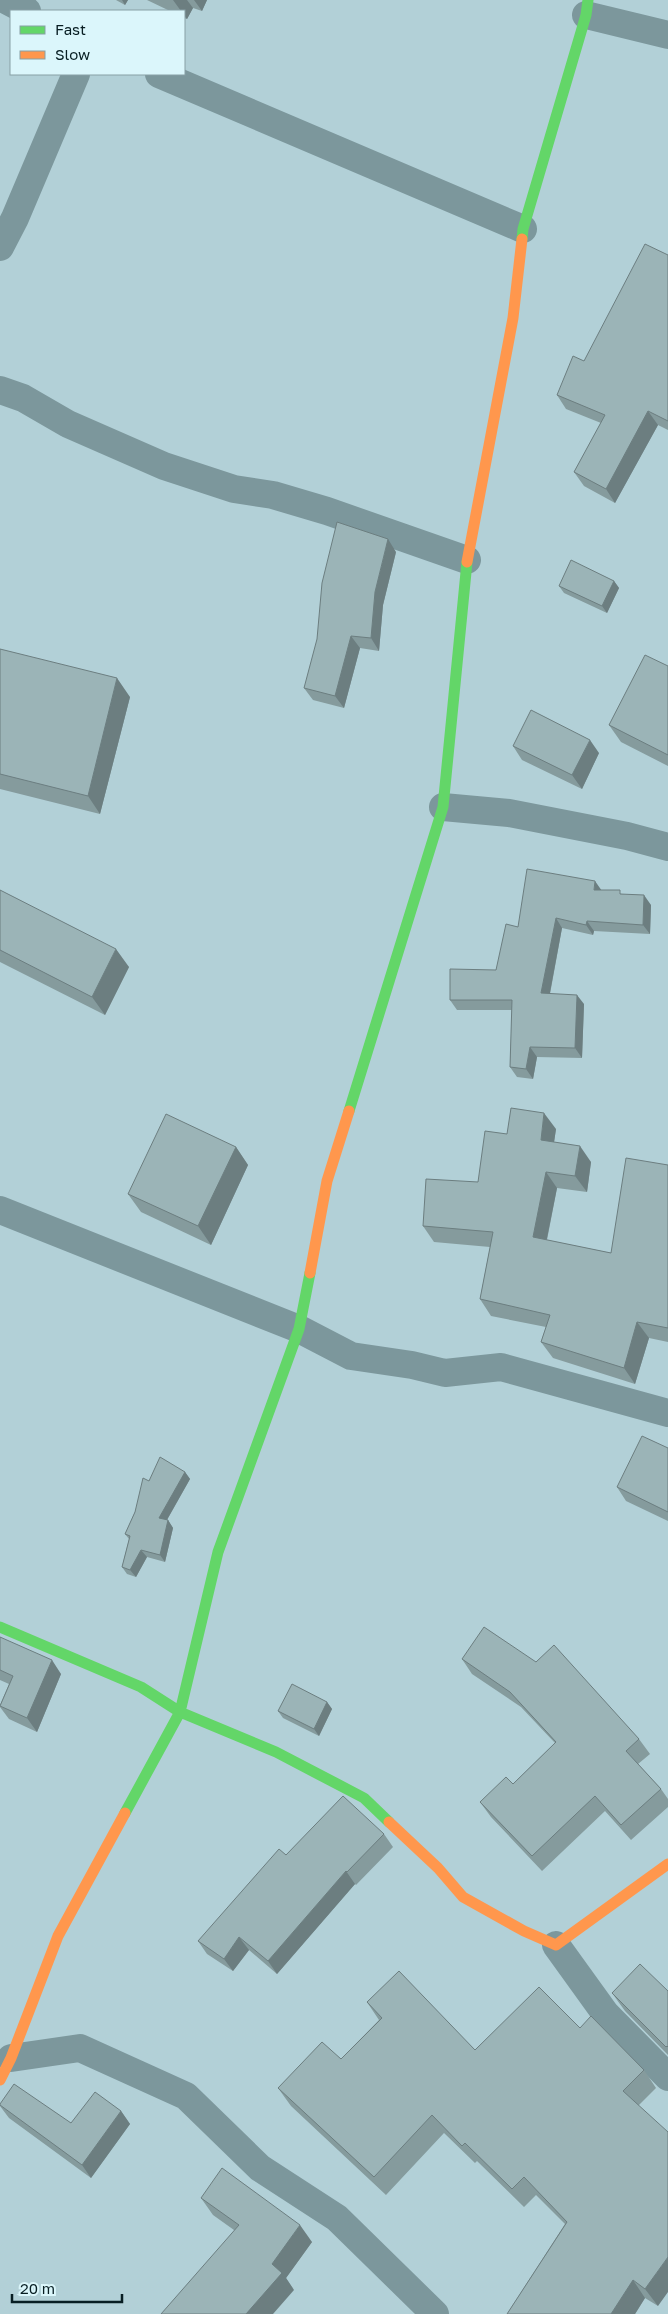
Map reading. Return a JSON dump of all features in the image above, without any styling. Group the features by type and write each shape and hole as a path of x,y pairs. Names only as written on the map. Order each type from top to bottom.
{"main road":[{"path":"6,2069 58,1936 180,1712 218,1552 299,1329 327,1181 443,807 467,560 514,318 523,229 587,8"},
{"path":"0,1627 142,1687 180,1712 276,1752 364,1798 438,1868 463,1897 524,1931 556,1945 668,1864"}],"street":[{"path":"6,0 25,10"},
{"path":"587,8 668,35"},
{"path":"0,247 15,218 76,75"},
{"path":"161,75 523,229"},
{"path":"0,390 23,398 68,424 164,466 234,489 273,495 327,511 467,560"},
{"path":"443,807 509,813 627,836 668,847"},
{"path":"0,1210 299,1329 351,1356 412,1365 445,1373 500,1367 668,1413"},
{"path":"556,1945 604,2013 668,2077"},
{"path":"6,2069 80,2048 186,2096 260,2168 337,2218 435,2314"}],"building":[{"path":"645,244 668,255 668,421 648,411 606,489 574,472 605,415 557,395 573,356 584,361"},
{"path":"337,522 388,539 375,592 371,638 351,636 335,696 304,688 317,639 322,583"},
{"path":"571,560 614,581 602,606 559,586"},
{"path":"0,649 117,678 88,796 0,774"},
{"path":"645,655 668,666 668,755 609,725"},
{"path":"531,710 590,740 572,775 513,746"},
{"path":"527,869 595,881 594,890 620,890 620,894 644,895 643,925 587,921 586,925 556,918 541,993 577,995 575,1048 530,1047 526,1069 510,1067 512,1000 450,1000 450,969 496,970 506,924 518,927"},
{"path":"0,890 116,949 92,997 0,950"},
{"path":"511,1108 544,1113 541,1140 580,1146 575,1176 546,1172 533,1237 611,1253 626,1158 668,1165 668,1328 637,1322 624,1368 541,1342 550,1315 480,1299 493,1232 423,1226 426,1179 478,1182 485,1131 507,1134"},
{"path":"166,1114 236,1147 198,1226 128,1194"},
{"path":"642,1436 668,1448 668,1512 617,1487"},
{"path":"160,1457 185,1472 159,1518 168,1520 160,1555 141,1550 130,1570 122,1567 130,1536 125,1534 135,1512 143,1478 149,1481"},
{"path":"484,1627 536,1662 554,1645 639,1739 626,1751 661,1789 621,1825 595,1796 532,1856 480,1802 506,1777 513,1784 556,1742 510,1692 462,1659"},
{"path":"0,1637 52,1660 27,1718 0,1706 13,1676 0,1670"},
{"path":"292,1684 327,1702 314,1729 278,1711"},
{"path":"343,1796 384,1834 346,1871 268,1961 239,1937 224,1959 198,1941 279,1849 286,1855"},
{"path":"640,1964 668,1991 668,2047 612,1993"},
{"path":"399,1971 475,2050 539,1987 580,2028 591,2016 644,2070 623,2091 668,2132 668,2257 645,2289 633,2280 611,2314 507,2314 567,2222 524,2177 512,2189 465,2143 462,2146 432,2115 374,2177 278,2088 322,2042 341,2059 382,2018 367,2002"},
{"path":"14,2084 71,2123 95,2092 121,2111 82,2165 0,2105"},
{"path":"222,2168 300,2225 272,2264 282,2273 246,2314 161,2314 239,2225 201,2198"}],"traffic: fast":[{"path":"522,239 523,229 586,15 588,0"},
{"path":"349,1111 443,807 467,562"},
{"path":"125,1813 180,1712 218,1552 299,1329 310,1273"},
{"path":"0,1627 141,1687 180,1712 276,1752 364,1798 389,1822"}],"traffic: slow":[{"path":"467,562 513,318 522,239"},
{"path":"310,1273 327,1181 349,1111"},
{"path":"0,2080 11,2058 58,1936 125,1813"},
{"path":"389,1822 438,1868 463,1897 524,1931 556,1945 668,1864"}]}
